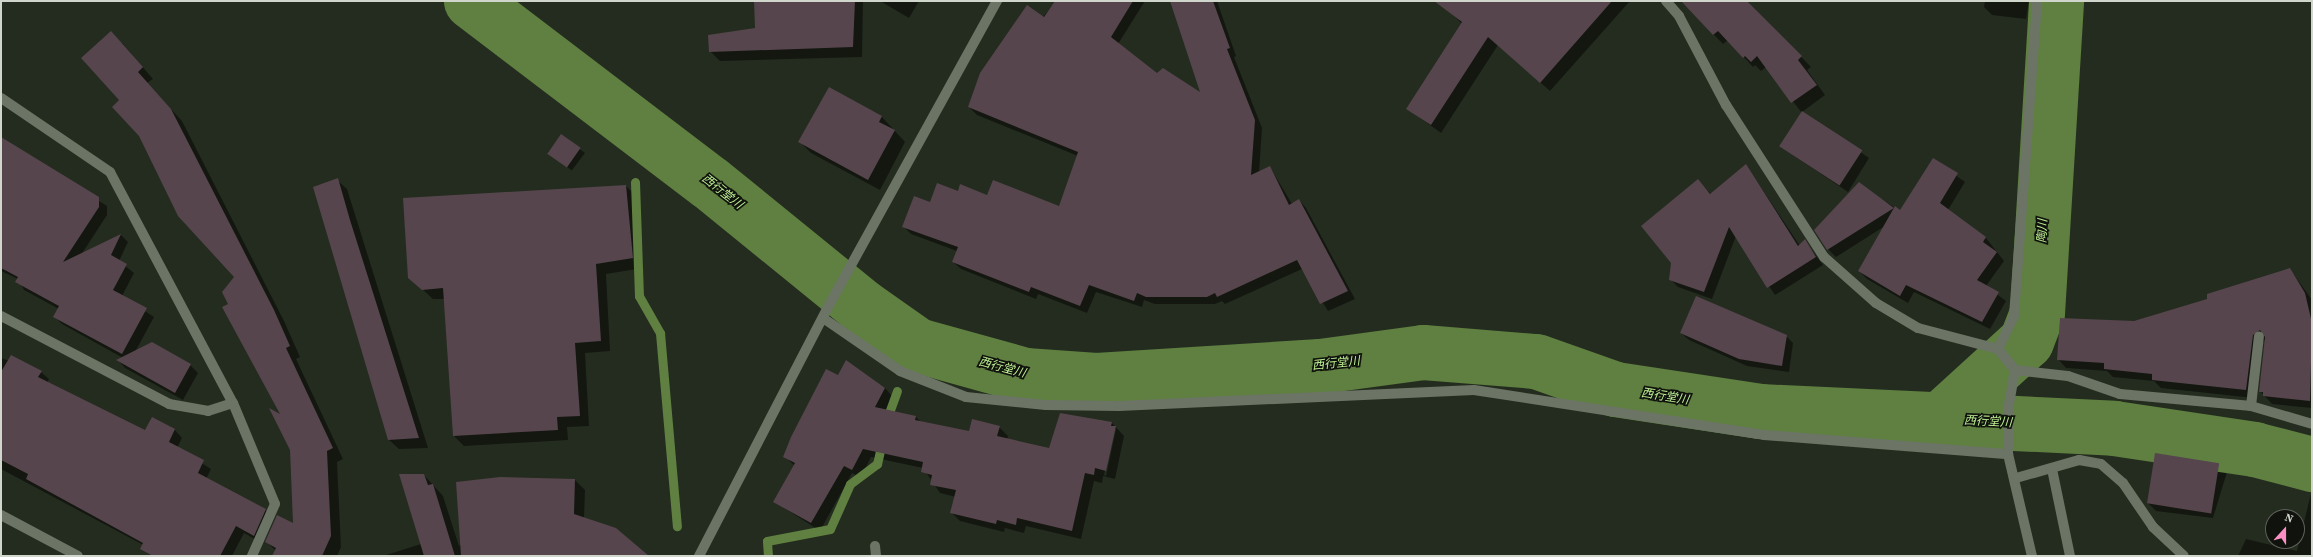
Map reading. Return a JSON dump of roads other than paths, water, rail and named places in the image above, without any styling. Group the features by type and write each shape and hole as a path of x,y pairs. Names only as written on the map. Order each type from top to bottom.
{"street":[{"path":"699,556 828,307 997,1"},
{"path":"1666,1 1678,16 1726,106 1824,257 1876,303 1918,328 1998,349 2015,370 2068,376 2120,394 2251,406 2312,424"},
{"path":"1998,349 2014,316 2037,1"},
{"path":"1,98 110,172 233,403 275,504 252,556"},
{"path":"1,316 169,404 208,411 233,403"},
{"path":"823,318 900,371 966,397 1046,405 1119,406 1474,390 1764,435 2008,454"},
{"path":"2251,406 2259,336"},
{"path":"2015,370 2009,405 2008,454 2016,478 2032,556"},
{"path":"2016,478 2052,469 2079,460 2100,464 2122,483 2153,527 2184,556"},
{"path":"2052,469 2070,556"},
{"path":"1,516 78,556"}],"waterway":[{"name":"西行堂川","path":"471,1 709,182 863,307 917,345 1025,375 1096,380 1320,366 1423,352 1536,361 1615,389 1760,411 2114,428 2254,449 2312,464"},
{"name":"陶川","path":"1938,421 2026,341 2037,313 2056,1"},
{"path":"635,182 639,296 660,333 677,526"},
{"path":"886,421 897,391"},
{"path":"768,556 767,541 830,529 850,484 877,464 882,442"}]}
